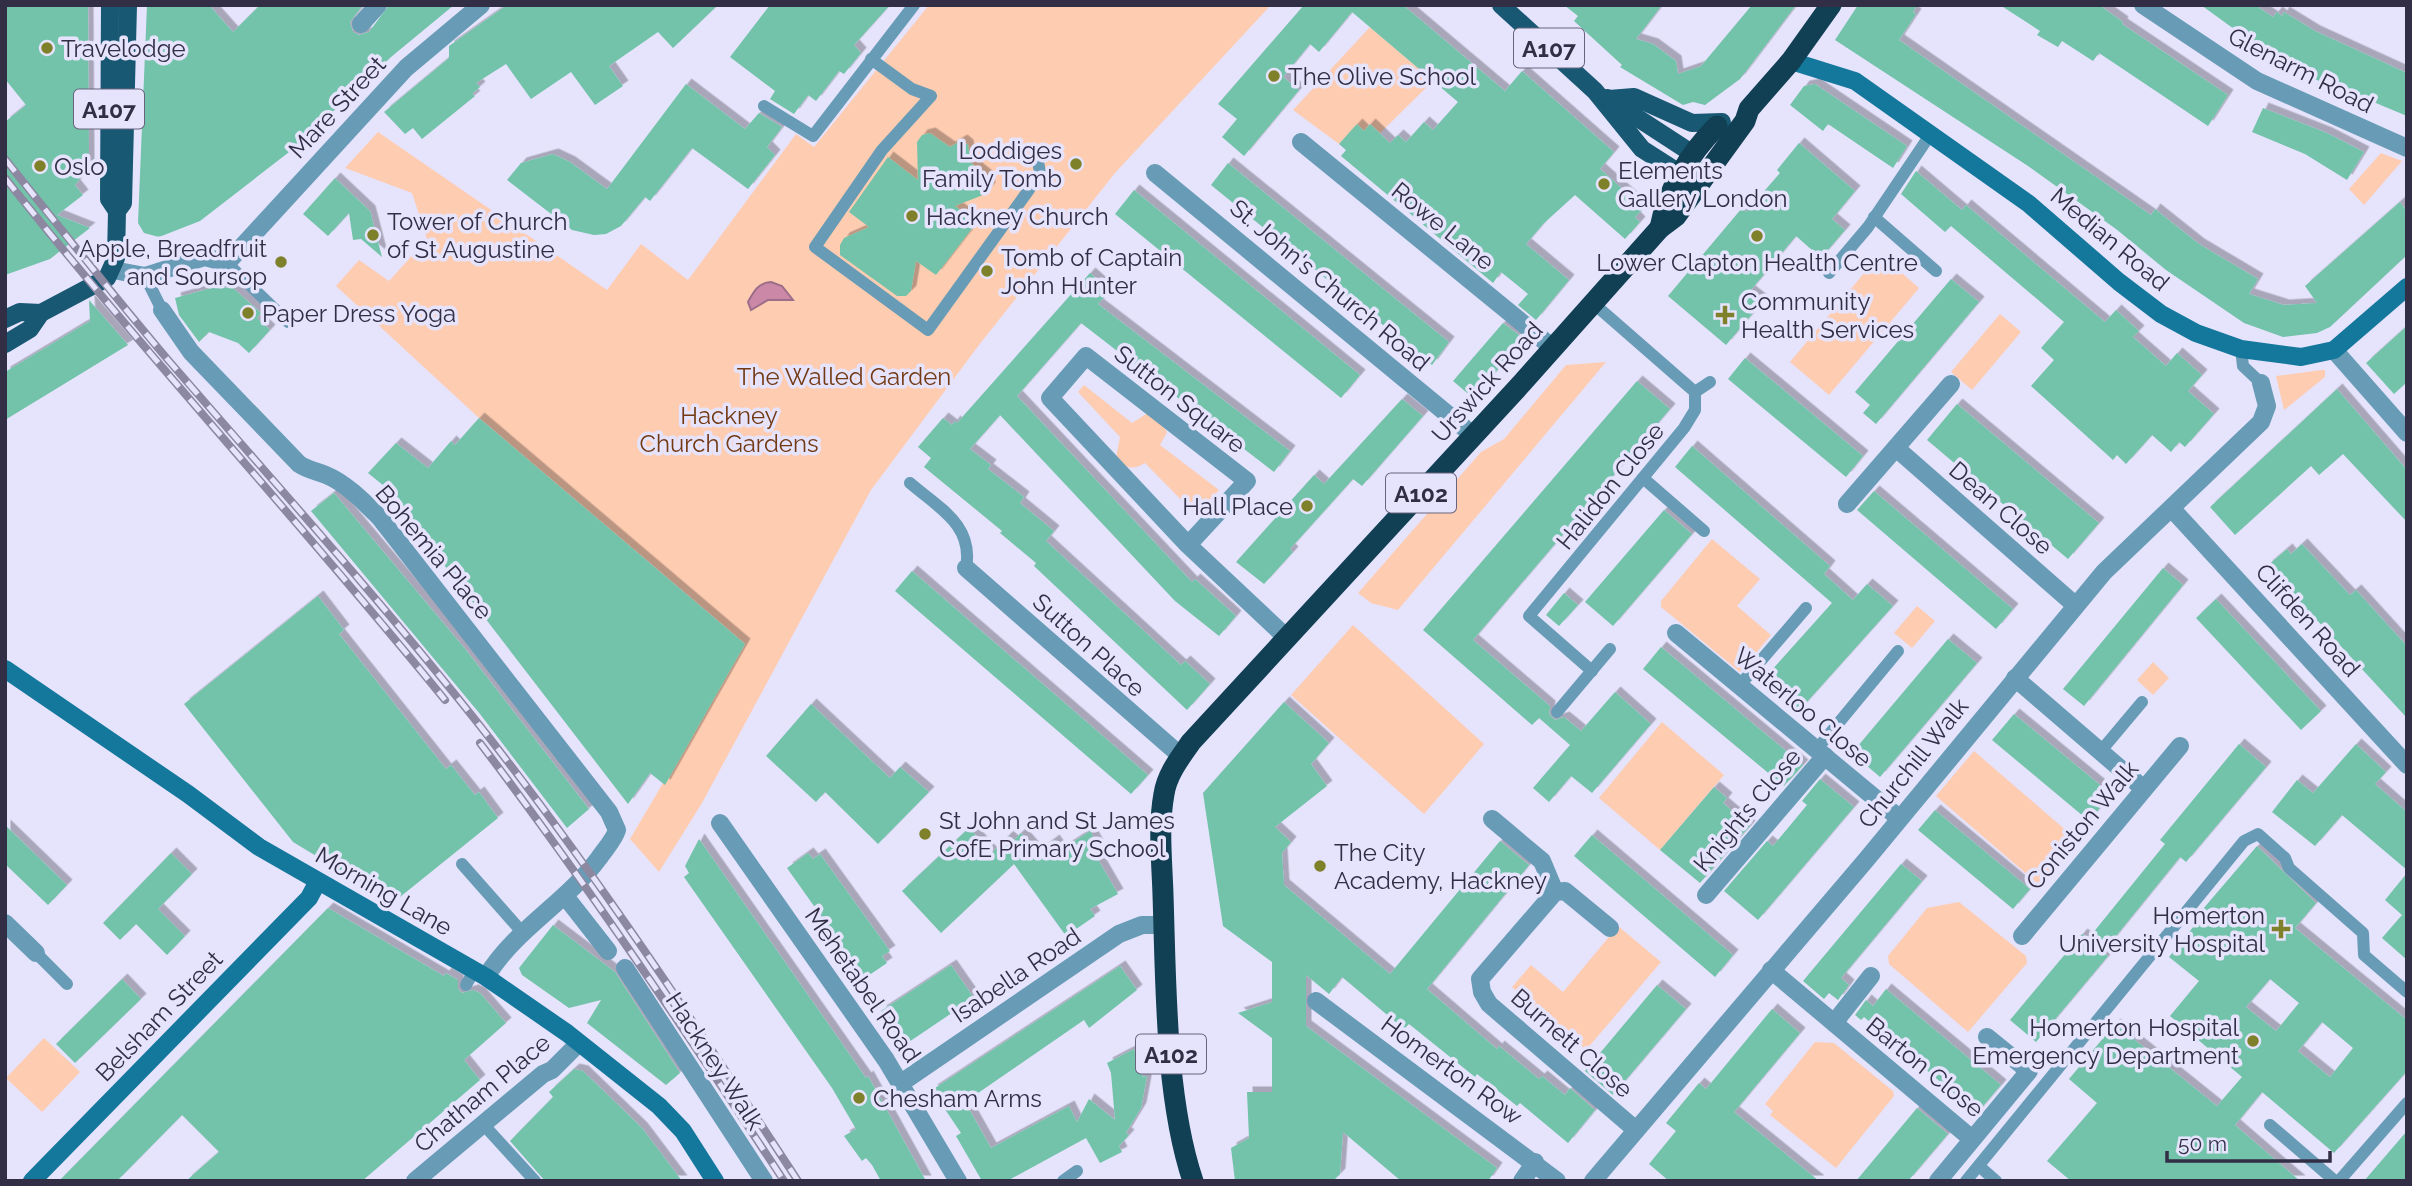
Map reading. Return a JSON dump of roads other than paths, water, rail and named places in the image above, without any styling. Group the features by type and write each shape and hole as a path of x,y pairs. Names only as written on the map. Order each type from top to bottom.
{"highway":[{"path":"1697,175 1745,121 1749,109 1791,61 1831,5"},
{"path":"1697,175 1693,154 1720,124 1737,111 1749,109"},
{"name":"Urswick Road","path":"1181,756 1660,228 1664,205 1697,175"},
{"name":"A102","path":"1181,756 1168,779 1161,815 1164,925 1173,1084 1185,1157 1193,1181"}],"main road":[{"name":"A107","path":"110,5 109,199 117,211 118,238 113,270"},
{"name":"A107","path":"117,211 123,203 128,5"},
{"name":"A107","path":"1501,5 1602,95 1693,154"},
{"name":"A107","path":"1602,95 1642,149 1697,175"},
{"path":"1602,95 1634,97 1692,123 1720,124"},
{"path":"5,344 30,329 41,313 99,283 113,270"},
{"path":"5,319 20,312 41,313"}],"street":[{"path":"361,24 378,5"},
{"name":"Mare Street","path":"232,257 406,68 481,5"},
{"name":"Glenarm Road","path":"2143,5 2257,81 2407,148"},
{"name":"Median Road","path":"1791,61 1855,81 2029,204 2119,282 2161,314 2196,333 2241,349 2301,357 2334,350 2407,287"},
{"name":"Rowe Lane","path":"1301,142 1553,348"},
{"name":"St. John's Church Road","path":"1155,173 1474,436"},
{"path":"113,270 145,276 205,257 232,257"},
{"name":"Bohemia Place","path":"162,310 191,352 299,464 310,471 327,475 365,503 380,519 609,812 617,830 615,836 570,892"},
{"path":"2334,350 2407,433"},
{"name":"Sutton Square","path":"1188,545 1247,481 1086,356 1050,398 1188,545 1287,638"},
{"name":"Churchill Walk","path":"1593,1181 2104,572 2261,422 2267,406 2261,383"},
{"path":"1847,503 1951,384"},
{"name":"Dean Close","path":"1896,448 2075,605"},
{"name":"Clifden Road","path":"2172,509 2407,765"},
{"name":"Sutton Place","path":"966,568 1181,756"},
{"name":"Waterloo Close","path":"1676,633 1899,818"},
{"name":"Morning Lane","path":"5,670 188,794 259,847 579,1043 659,1106 683,1131 715,1181"},
{"path":"2015,678 2144,789"},
{"name":"Coniston Walk","path":"2022,936 2180,746"},
{"name":"Knights Close","path":"1706,895 1821,752"},
{"path":"1492,819 1542,861 1555,891 1565,891 1610,928"},
{"name":"Mehetabel Road","path":"720,823 901,1083 958,1181"},
{"name":"Belsham Street","path":"32,1181 309,898 317,883"},
{"name":"Burnett Close","path":"1555,891 1480,979 1482,992 1489,1004 1636,1130"},
{"path":"475,978 522,932 570,892 608,951"},
{"path":"5,923 36,953"},
{"name":"Isabella Road","path":"901,1083 1119,934 1142,925 1164,925"},
{"name":"Hackney Walk","path":"625,968 764,1181"},
{"name":"Barton Close","path":"1771,970 1972,1139 2029,1071 1987,1037"},
{"path":"1834,1023 1871,976"},
{"name":"Homerton Row","path":"1316,1001 1558,1181"},
{"name":"Chatham Place","path":"415,1181 552,1070 579,1043"},
{"path":"1938,1181 1972,1139"},
{"path":"1522,1181 1535,1162"}],"lane":[{"path":"764,106 813,136 914,5"},
{"path":"871,59 912,89 931,96 881,150 814,247 928,330 1028,191 1040,172 1038,162"},
{"path":"1829,273 1874,217 1930,135"},
{"path":"1874,217 1936,271"},
{"path":"232,257 288,322"},
{"name":"Bohemia Place","path":"145,276 162,310"},
{"path":"1593,303 1695,392 1710,383"},
{"path":"2241,349 2246,370 2261,383"},
{"name":"Halidon Close","path":"1592,671 1529,616 1691,417 1696,402 1695,392"},
{"path":"1643,478 1704,531"},
{"path":"910,483 960,526 970,550 966,568"},
{"path":"1740,685 1806,608"},
{"path":"1557,712 1610,649"},
{"path":"1821,752 1898,651"},
{"path":"2100,752 2142,702"},
{"path":"1966,1181 2244,841 2258,834 2285,858 2289,868 2363,933 2364,955 2407,992"},
{"path":"462,864 522,932"},
{"path":"36,953 67,984"},
{"path":"2270,1125 2337,1181 2407,1102"},
{"path":"485,1122 535,1181"},
{"path":"1979,1166 1996,1181"},
{"path":"1063,1181 1077,1171"}],"railway":[{"path":"5,159 148,336 361,582 517,773 681,1004 798,1181"},
{"path":"5,178 113,310 445,700"},
{"path":"480,743 598,905 784,1181"}],"place":[{"name":"Travelodge","path":"47,48"},
{"name":"The Olive School","path":"1274,76"},
{"name":"Loddiges Family Tomb","path":"1076,164"},
{"name":"Oslo","path":"40,166"},
{"name":"Elements Gallery London","path":"1604,184"},
{"name":"Hackney Church","path":"912,216"},
{"name":"Tower of Church of St Augustine","path":"373,235"},
{"name":"Lower Clapton Health Centre","path":"1757,236"},
{"name":"Apple, Breadfruit and Soursop","path":"281,262"},
{"name":"Tomb of Captain John Hunter","path":"987,271"},
{"name":"Paper Dress Yoga","path":"248,313"},
{"name":"Community Health Services","path":"1725,315"},
{"name":"Hall Place","path":"1307,506"},
{"name":"St John and St James CofE Primary School","path":"925,834"},
{"name":"The City Academy, Hackney","path":"1320,866"},
{"name":"Homerton University Hospital","path":"2281,929"},
{"name":"Homerton Hospital Emergency Department","path":"2253,1041"},
{"name":"Chesham Arms","path":"859,1098"}],"park label":[{"name":"The Walled Garden","path":"844,376"},
{"name":"Hackney Church Gardens","path":"729,429"}]}
